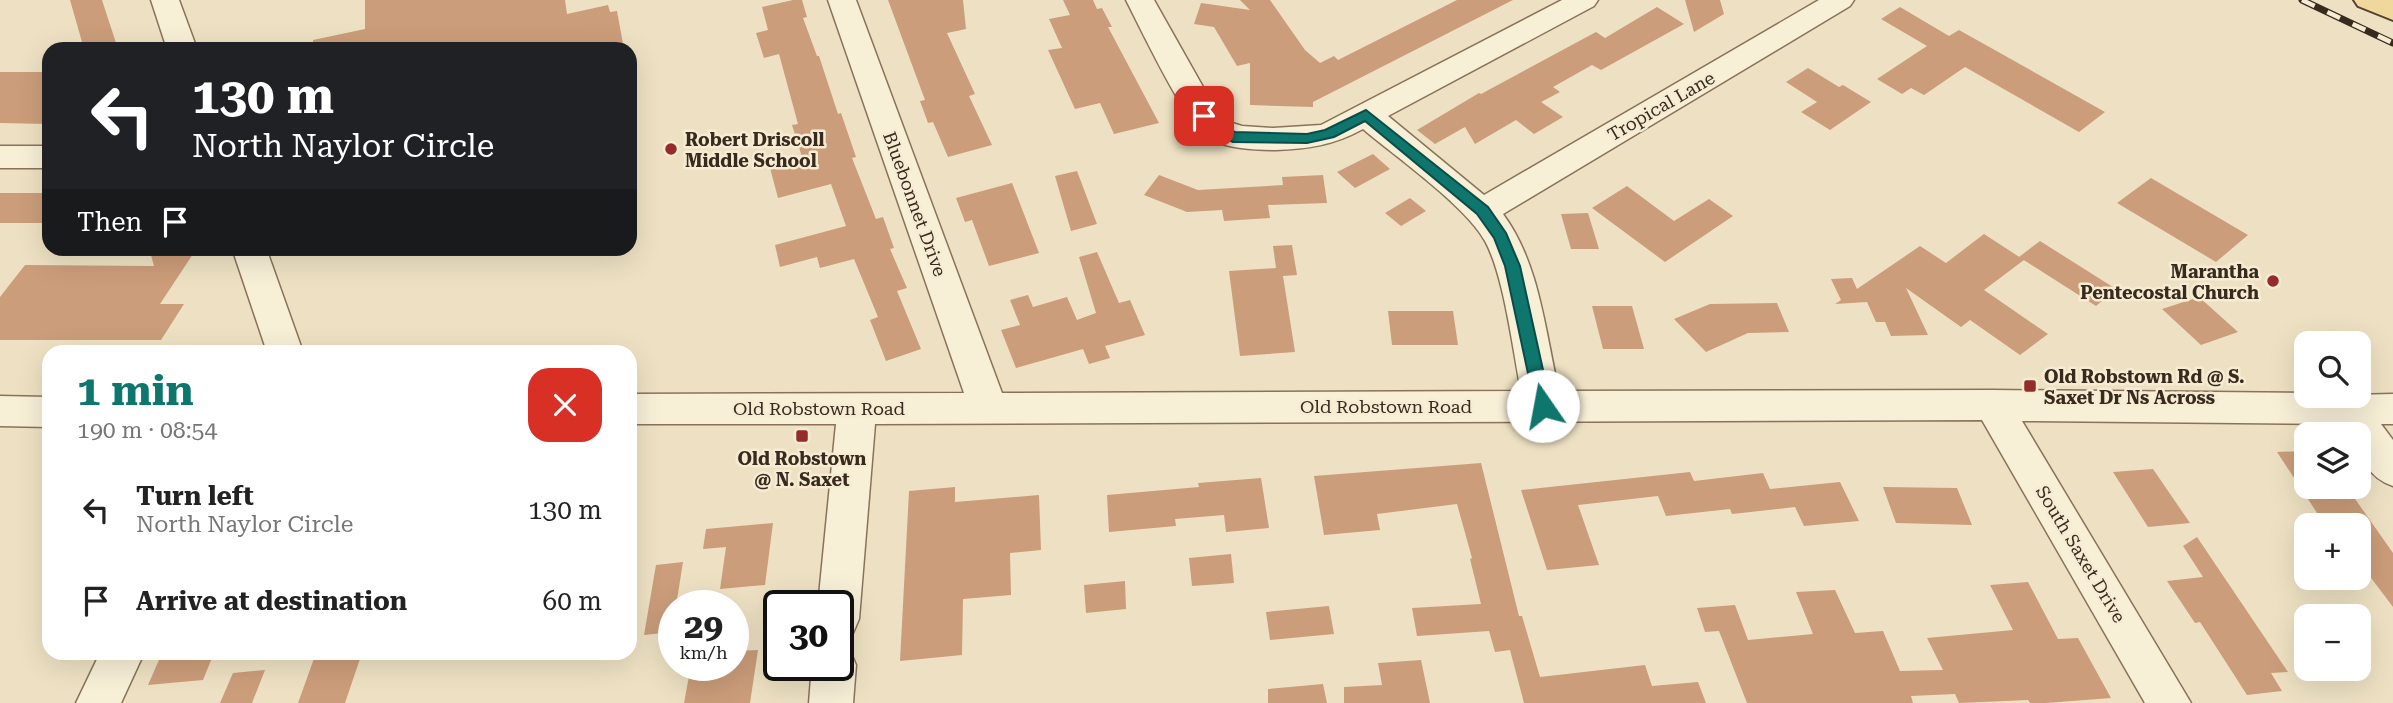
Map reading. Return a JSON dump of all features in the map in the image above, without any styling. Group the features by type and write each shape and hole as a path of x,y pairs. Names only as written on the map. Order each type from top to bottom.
{"main road":[{"path":"2369,0 2393,11"}],"street":[{"path":"165,0 179,42"},
{"name":"Bluebonnet Drive","path":"842,0 988,407"},
{"path":"1140,0 1204,116 1218,131 1233,137 1307,139 1329,134 1584,0"},
{"name":"Tropical Lane","path":"1482,211 1840,0"},
{"path":"1366,115 1482,211 1501,237 1513,266 1543,406"},
{"path":"0,157 42,157"},
{"path":"253,256 283,345"},
{"name":"Old Robstown Road","path":"637,409 1993,405 2393,409"},
{"name":"South Saxet Drive","path":"1993,405 2169,703"},
{"path":"841,590 857,408"},
{"path":"2348,410 2393,470"},
{"path":"0,411 42,412"},
{"path":"98,703 119,660"},
{"path":"831,703 833,681"}],"building":[{"path":"70,0 102,0 116,42 82,42"},
{"path":"365,0 565,0 567,14 608,5 610,12 617,11 623,42 313,42 365,29"},
{"path":"802,0 807,17 803,18 838,114 841,113 856,157 852,158 876,219 883,217 894,248 890,249 907,288 897,291 921,349 886,361 870,320 878,317 854,259 820,268 817,257 780,267 775,245 846,226 831,184 778,198 770,168 803,160 792,125 798,124 779,54 764,58 756,33 768,30 762,7"},
{"path":"888,0 963,0 966,29 947,33 975,94 969,96 992,145 948,157 933,122 928,123 920,101 925,100"},
{"path":"1063,0 1093,0 1097,9 1102,8 1112,27 1108,27 1159,123 1114,134 1100,103 1075,109 1048,50 1062,48 1049,19 1070,15"},
{"path":"1240,0 1270,0 1305,50 1320,63 1334,56 1338,60 1457,0 1513,0 1313,102 1313,107 1250,105 1250,63 1237,66 1214,27 1194,24 1201,3 1250,10"},
{"path":"1685,0 1720,0 1724,14 1694,32"},
{"path":"1657,7 1684,24 1601,70 1592,65 1553,87 1560,92 1541,102 1563,117 1534,134 1516,120 1475,144 1465,127 1435,144 1417,130 1479,93 1596,32 1605,38"},
{"path":"1900,7 1949,36 1959,30 2105,112 2079,132 1965,67 1924,95 1911,88 1902,94 1877,79 1927,46 1881,19"},
{"path":"1808,68 1871,102 1830,130 1801,112 1817,102 1786,82"},
{"path":"0,72 42,72 42,124 0,123"},
{"path":"1373,154 1390,169 1355,188 1337,172"},
{"path":"1077,171 1097,224 1071,231 1055,176"},
{"path":"1159,175 1198,190 1283,185 1282,177 1323,175 1327,203 1268,205 1270,218 1224,221 1222,210 1187,212 1144,195"},
{"path":"2151,178 2248,235 2216,262 2117,203"},
{"path":"1012,183 1039,253 989,266 972,220 965,222 956,198"},
{"path":"1627,186 1674,221 1709,199 1733,216 1665,262 1592,208"},
{"path":"0,193 42,193 42,223 0,223"},
{"path":"1410,198 1426,211 1401,226 1385,213"},
{"path":"1588,213 1599,249 1571,249 1561,214"},
{"path":"1984,234 2024,260 1984,290 2048,334 2020,355 1970,320 1961,327 1906,288 1928,335 1891,336 1885,322 1876,322 1867,302 1835,304 1841,300 1831,279 1852,278 1857,289 1920,246 1946,263"},
{"path":"2040,241 2116,289 2096,306 2019,257"},
{"path":"1292,245 1297,275 1283,276 1295,352 1240,356 1229,271 1276,268 1273,246"},
{"path":"1097,252 1119,303 1130,300 1145,335 1105,346 1110,358 1089,364 1083,349 1016,368 1001,330 1020,325 1010,300 1028,295 1033,307 1067,297 1077,320 1096,313 1079,257"},
{"path":"151,256 192,256 160,304 184,304 161,340 0,340 0,297 25,265 154,266"},
{"path":"2199,297 2238,332 2201,345 2162,309"},
{"path":"1777,303 1789,332 1748,333 1706,352 1674,319 1710,304"},
{"path":"1592,306 1632,306 1644,349 1603,349"},
{"path":"1388,311 1453,311 1458,345 1392,345"},
{"path":"2294,451 2294,478 2277,452"},
{"path":"1481,463 1519,616 1522,616 1540,677 1645,665 1652,686 1698,682 1706,703 1524,703 1510,650 1495,652 1489,631 1417,636 1412,608 1481,604 1457,504 1377,514 1380,530 1324,535 1314,476"},
{"path":"2153,469 2190,523 2148,527 2113,472"},
{"path":"1690,472 1694,481 1763,473 1770,489 1840,482 1859,521 1804,526 1795,507 1732,514 1730,509 1666,516 1658,496 1578,505 1599,565 1547,570 1521,490"},
{"path":"1261,478 1269,528 1226,532 1224,515 1175,519 1176,526 1109,532 1107,495 1199,487 1198,483"},
{"path":"955,487 955,502 1039,495 1041,550 1010,553 1011,595 963,599 962,655 900,661 909,491"},
{"path":"1883,487 1957,488 1972,525 1896,523"},
{"path":"2308,499 2355,499 2365,513 2317,513"},
{"path":"2371,522 2393,553 2393,607 2371,578"},
{"path":"773,523 765,585 720,589 726,547 703,549 706,529"},
{"path":"2197,537 2288,672 2271,673 2282,691 2247,695 2200,622 2195,623 2167,581 2203,577 2183,546"},
{"path":"1231,554 1234,583 1192,586 1189,558"},
{"path":"683,562 679,590 658,590 658,634 644,635 656,565"},
{"path":"1125,581 1126,609 1086,613 1084,585"},
{"path":"2028,582 2058,639 2078,638 2111,698 2046,703 2030,703 2028,700 1959,703 1955,694 1911,696 1913,703 1747,703 1719,631 1705,632 1697,608 1735,605 1748,640 1813,634 1796,592 1835,590 1855,633 1883,631 1900,671 1943,670 1927,638 2013,630 1990,585"},
{"path":"1329,606 1334,634 1270,640 1266,612"},
{"path":"749,650 758,650 750,703 684,703 688,681 749,681"},
{"path":"159,660 211,660 203,680 148,685"},
{"path":"313,660 360,660 345,703 298,703"},
{"path":"1421,660 1430,703 1344,703 1344,687 1382,685 1378,663"},
{"path":"265,670 252,703 220,703 233,673"},
{"path":"1323,684 1327,703 1268,703 1268,689"}],"railway":[{"path":"2302,0 2393,43"}],"place":[{"name":"Robert Driscoll Middle School","path":"671,149"},
{"name":"Marantha Pentecostal Church","path":"2273,281"},
{"name":"Old Robstown Rd @ S. Saxet Dr Ns Across","path":"2030,386"},
{"name":"Old Robstown @ N. Saxet","path":"802,436"}],"route":[{"path":"1204,116 1218,131 1233,137 1307,139 1329,134 1366,115 1482,211 1501,237 1513,266 1543,406"}]}
